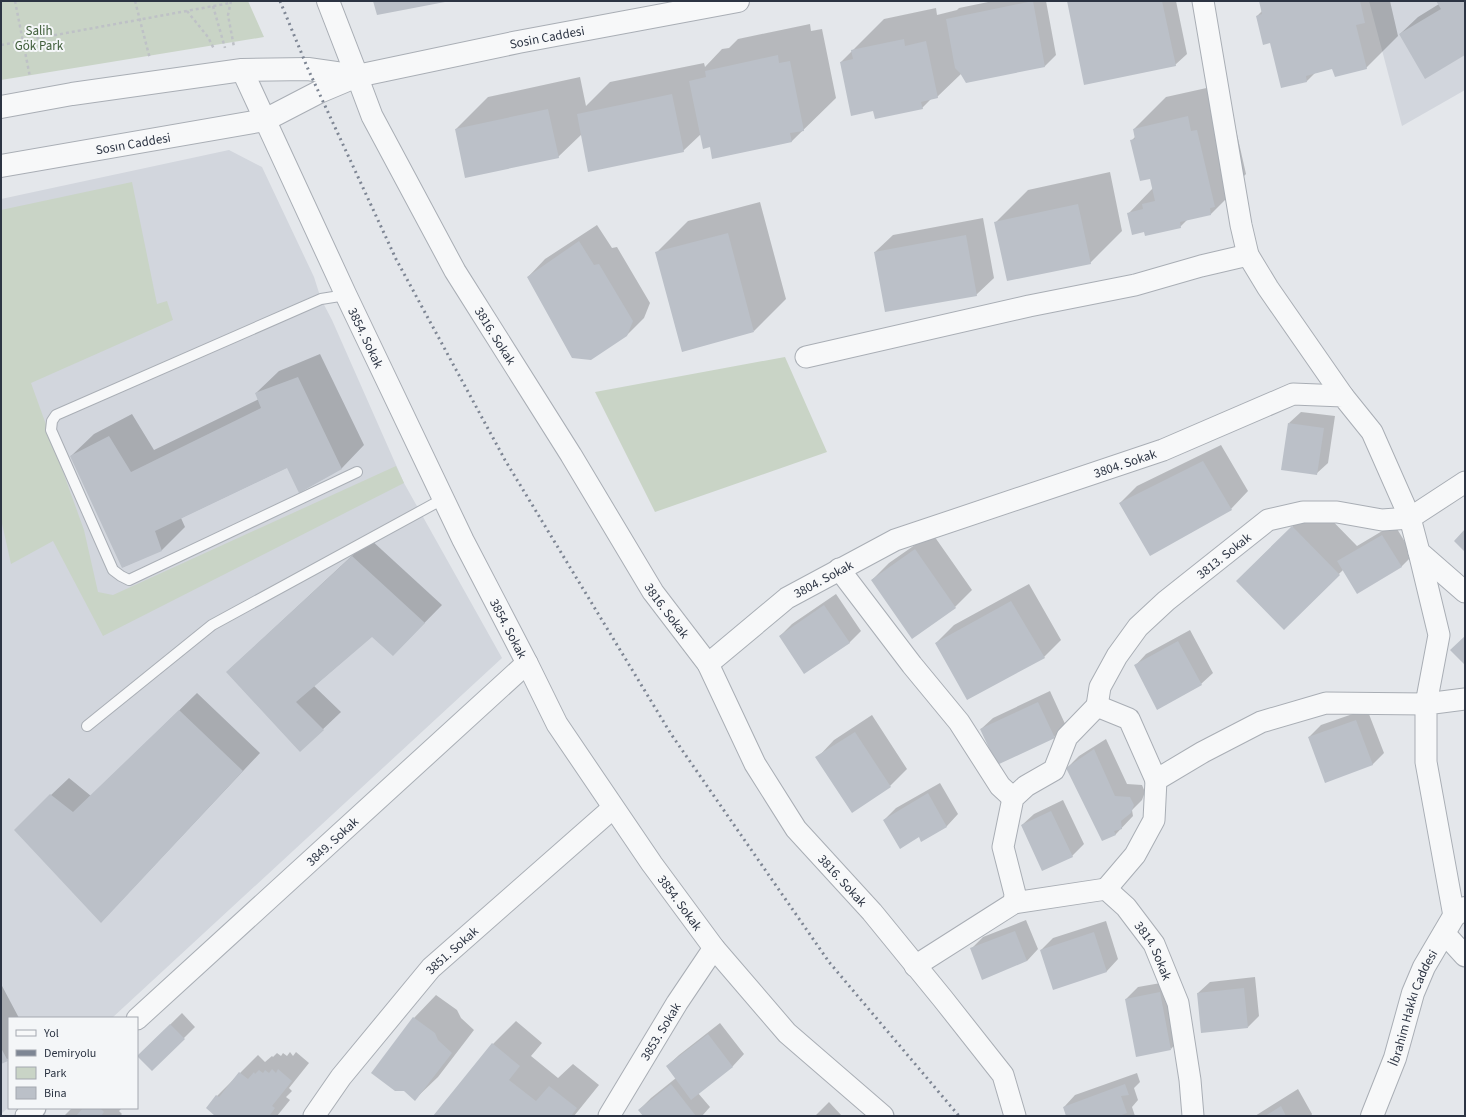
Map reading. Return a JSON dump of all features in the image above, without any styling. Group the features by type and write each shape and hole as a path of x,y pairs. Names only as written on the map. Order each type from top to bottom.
{"street":[{"path":"1,107 72,94 242,70 308,69 357,76 328,1"},
{"name":"Sosin Caddesi","path":"357,76 518,42 738,1"},
{"path":"1203,1 1241,224 1248,255 1268,288 1343,396 1372,432 1410,518 1420,552 1439,635 1426,704 1426,762 1454,919 1465,956"},
{"name":"3854. Sokak","path":"242,70 443,499 557,724 652,864 714,948 787,1033 883,1116"},
{"name":"Sosın Caddesi","path":"1,166 265,120 319,92 357,76"},
{"name":"3816. Sokak","path":"357,76 372,116 455,271 571,455 653,592 708,664 755,764 796,829 872,912 1003,1075 1015,1116"},
{"path":"806,357 1029,306 1136,285 1202,266 1248,255"},
{"name":"3804. Sokak","path":"708,664 787,598 896,540 1163,450 1293,394 1343,396"},
{"path":"1410,518 1465,482"},
{"name":"3813. Sokak","path":"1097,706 1100,687 1116,656 1138,627 1172,596 1268,520 1303,512 1336,512 1382,520 1410,518"},
{"path":"1420,552 1465,592"},
{"path":"839,569 912,665 959,722 1000,786 1013,798"},
{"name":"3849. Sokak","path":"138,1018 527,663"},
{"path":"1156,780 1203,752 1261,722 1326,703 1426,704 1465,698"},
{"path":"916,966 1014,903 1106,889 1135,855 1154,820 1156,780 1129,719 1097,706 1067,737 1054,770 1026,786 1013,798 1003,847 1015,894 1014,903"},
{"name":"3851. Sokak","path":"314,1116 342,1077 431,968 613,808"},
{"name":"3814. Sokak","path":"1106,889 1126,907 1154,944 1178,1003 1190,1080 1193,1116"},
{"name":"İbrahim Hakkı Caddesi","path":"1372,1116 1395,1058 1413,993 1424,966 1454,919"},
{"name":"3853. Sokak","path":"610,1116 676,1003 714,948"},
{"path":"26,1116 35,1109"}],"lane":[{"path":"346,294 321,299 56,415 52,421 51,430 113,570 129,580 357,472"},
{"path":"86,726 212,625 443,499"}],"path":[{"path":"14,1 31,83"},
{"path":"135,1 151,64"},
{"path":"1,45 230,2 228,15 236,53 242,70"},
{"path":"213,6 226,54"},
{"path":"187,11 208,37 217,55"}],"shaded area":[{"path":"1369,1 1465,1 1465,90 1402,126"},
{"path":"229,150 262,167 314,277 321,299 332,320 404,483 502,658 113,1017 8,1017 8,1108 1,1114 1,199"}],"green space":[{"name":"Salih Gök Park","path":"1,1 248,1 264,37 1,80"},
{"path":"132,182 157,304 167,301 173,320 31,383 84,530 98,592 113,595 396,466 404,483 103,636 53,541 11,564 1,519 1,210"},
{"path":"785,357 827,452 655,512 595,392"}],"building":[{"path":"373,1 445,1 445,2 377,15"},
{"path":"1033,1 1045,67 966,83 955,68 946,19"},
{"path":"1067,1 1162,1 1176,66 1084,85"},
{"path":"1259,1 1360,1 1365,23 1356,25 1367,69 1335,77 1332,69 1306,76 1307,82 1281,88 1270,43 1263,45 1256,16 1262,14"},
{"path":"1436,1 1465,1 1465,55 1425,79 1399,34 1441,9"},
{"path":"904,39 905,46 926,41 938,98 921,102 923,109 875,119 873,111 851,116 840,62 853,59 851,50"},
{"path":"778,55 779,63 790,61 804,131 790,133 792,142 712,159 710,147 703,149 689,81 706,77 705,71"},
{"path":"672,94 684,152 588,172 577,114"},
{"path":"548,109 559,158 465,178 455,129"},
{"path":"1188,116 1191,131 1197,130 1215,207 1210,208 1211,215 1180,222 1181,228 1145,236 1144,232 1132,235 1127,213 1143,209 1142,204 1155,201 1150,179 1140,181 1130,140 1135,139 1133,129"},
{"path":"1078,204 1091,264 1007,281 994,222"},
{"path":"728,233 754,332 682,352 655,252"},
{"path":"966,235 977,296 885,312 874,252"},
{"path":"579,241 594,265 599,264 633,321 627,336 591,360 572,358 527,277"},
{"path":"298,377 342,469 299,493 287,468 155,531 162,551 122,568 70,456 109,436 131,472 261,408 255,393"},
{"path":"1288,423 1324,428 1317,475 1281,470"},
{"path":"1203,461 1232,510 1150,556 1119,503"},
{"path":"1292,526 1340,575 1284,630 1236,581"},
{"path":"1465,529 1465,552 1454,541"},
{"path":"1382,535 1402,567 1357,594 1337,561"},
{"path":"915,549 956,608 912,639 871,580"},
{"path":"352,556 425,623 393,656 372,637 296,702 324,730 300,752 226,672"},
{"path":"1011,601 1045,658 967,700 935,643"},
{"path":"824,605 850,643 804,674 779,636"},
{"path":"1465,636 1465,665 1450,650"},
{"path":"1178,641 1202,685 1157,710 1134,665"},
{"path":"1038,702 1055,738 997,765 980,729"},
{"path":"179,710 243,771 101,923 14,830 50,794 73,812"},
{"path":"1356,720 1373,765 1325,783 1308,737"},
{"path":"855,732 891,787 852,813 815,757"},
{"path":"1094,749 1115,796 1130,797 1134,805 1131,813 1121,821 1122,829 1114,831 1116,835 1102,841 1066,768"},
{"path":"928,793 947,827 921,842 919,837 900,849 883,820"},
{"path":"1051,811 1073,857 1042,871 1021,825"},
{"path":"1015,931 1027,961 982,980 970,948"},
{"path":"1094,932 1107,972 1053,990 1040,950"},
{"path":"1244,988 1248,1028 1201,1033 1197,993"},
{"path":"1160,992 1171,1050 1136,1057 1125,999"},
{"path":"413,1017 435,1033 438,1040 452,1053 415,1101 404,1091 395,1091 371,1073"},
{"path":"170,1024 185,1039 152,1071 138,1057 138,1055"},
{"path":"708,1034 733,1067 691,1100 666,1066"},
{"path":"492,1043 520,1066 509,1080 536,1101 549,1086 577,1108 571,1116 433,1116"},
{"path":"1,1048 8,1061 1,1064"},
{"path":"272,1069 276,1073 278,1069 292,1081 272,1106 275,1108 270,1115 271,1116 215,1116 206,1108 216,1095 219,1097 239,1072 248,1079 254,1072 255,1074 259,1070 263,1073 265,1070 269,1073"},
{"path":"671,1084 696,1116 643,1116 638,1110"},
{"path":"1125,1084 1129,1095 1121,1096 1127,1113 1119,1116 1066,1116 1063,1107"},
{"path":"1281,1106 1286,1116 1265,1116"},
{"path":"82,1109 101,1109 104,1112 101,1116 76,1116"}],"railway":[{"path":"280,1 308,69 396,259 505,460 671,734 829,962 959,1116"}]}
